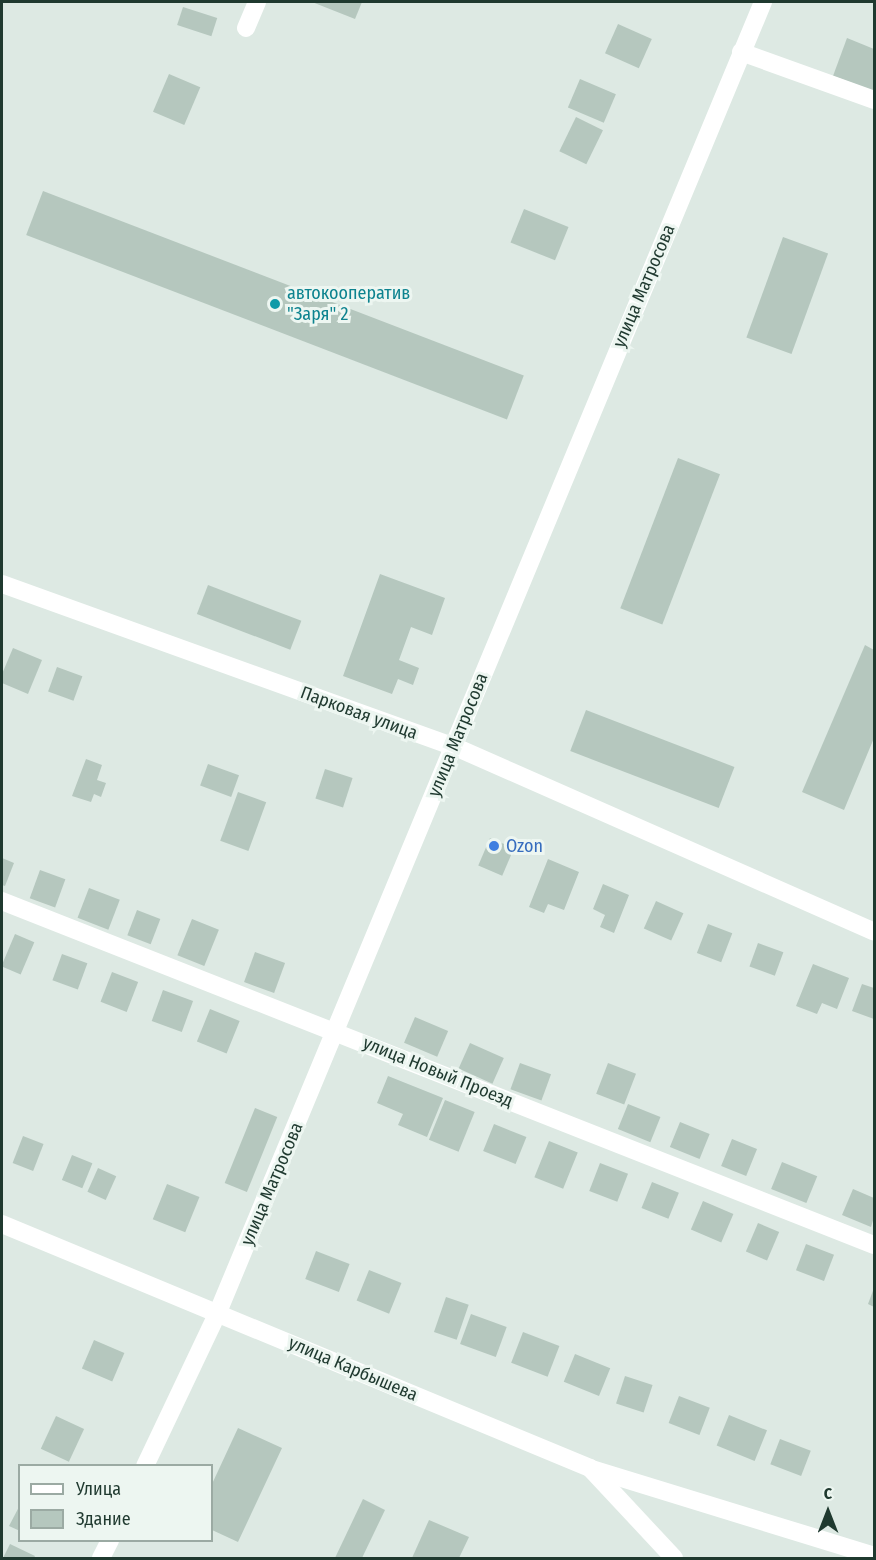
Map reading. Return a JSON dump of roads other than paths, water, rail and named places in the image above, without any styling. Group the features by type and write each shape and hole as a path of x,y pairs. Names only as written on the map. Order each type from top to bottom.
{"street":[{"path":"246,28 257,2"},
{"name":"улица Матросова","path":"147,1464 219,1312 763,2"},
{"path":"741,52 874,100"},
{"name":"Парковая улица","path":"2,584 453,746 874,932"},
{"name":"улица Новый Проезд","path":"2,901 874,1245"},
{"name":"улица Карбышева","path":"2,1224 219,1312 590,1468 674,1558"},
{"path":"590,1468 874,1556"},
{"path":"101,1558 109,1542"}],"place":[{"name":"автокооператив \"Заря\" 2","path":"275,304"},
{"name":"Ozon","path":"494,846"}]}
